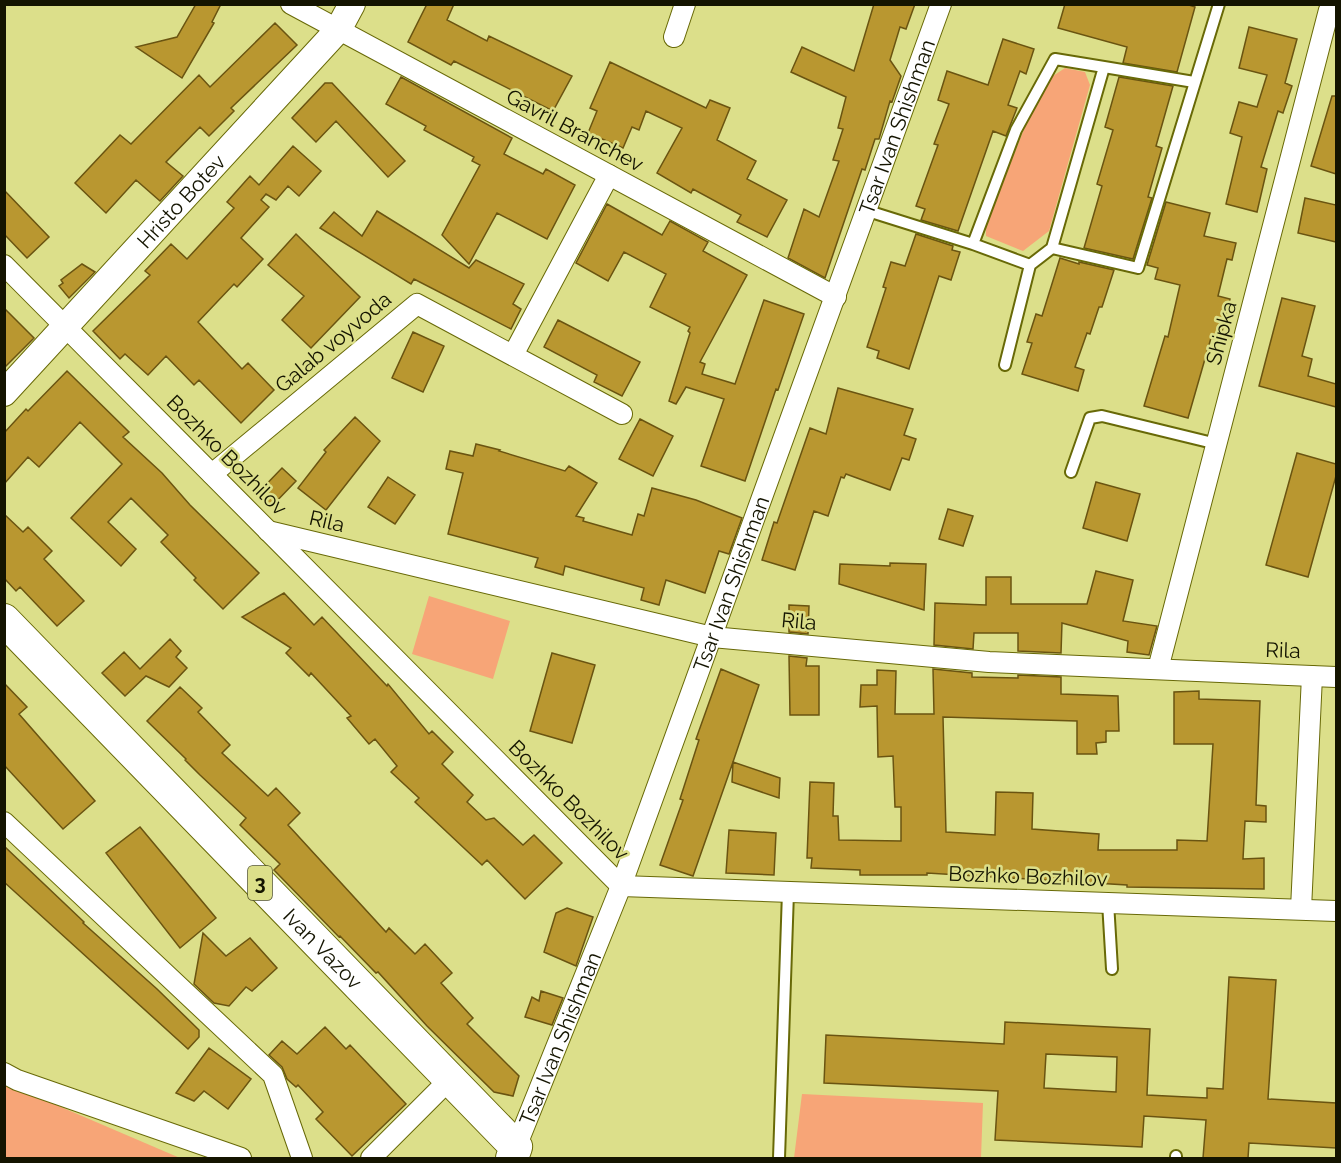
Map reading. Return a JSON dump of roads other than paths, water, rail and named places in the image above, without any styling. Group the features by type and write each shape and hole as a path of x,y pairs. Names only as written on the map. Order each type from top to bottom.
{"main road":[{"name":"Ivan Vazov","path":"4,620 450,1079 514,1153"}],"street":[{"name":"Gavril Branchev","path":"291,4 836,297"},
{"name":"Hristo Botev","path":"4,393 338,30 352,4"},
{"path":"675,38 684,4"},
{"name":"Tsar Ivan Shishman","path":"514,1153 621,886 941,4"},
{"name":"Shipka","path":"1158,669 1326,9"},
{"path":"513,355 609,175"},
{"name":"Bozhko Bozhilov","path":"4,265 621,886 1336,911"},
{"name":"Galab voyvoda","path":"212,474 417,304 622,414"},
{"name":"Rila","path":"268,531 712,637 989,662 1336,677"},
{"path":"1301,909 1312,676"},
{"path":"4,822 273,1075 302,1158"},
{"path":"4,1073 17,1080 241,1158"},
{"path":"371,1158 450,1079"},
{"path":"283,1158 307,1158"}],"lane":[{"path":"1052,248 1138,268 1219,4"},
{"path":"973,244 1016,130 1055,59 1194,82"},
{"path":"1005,365 1030,265 1052,248 1104,67"},
{"path":"868,210 1030,265"},
{"path":"1071,472 1090,418 1101,416 1217,444"},
{"path":"779,1158 788,892"},
{"path":"1108,902 1112,969"}]}
